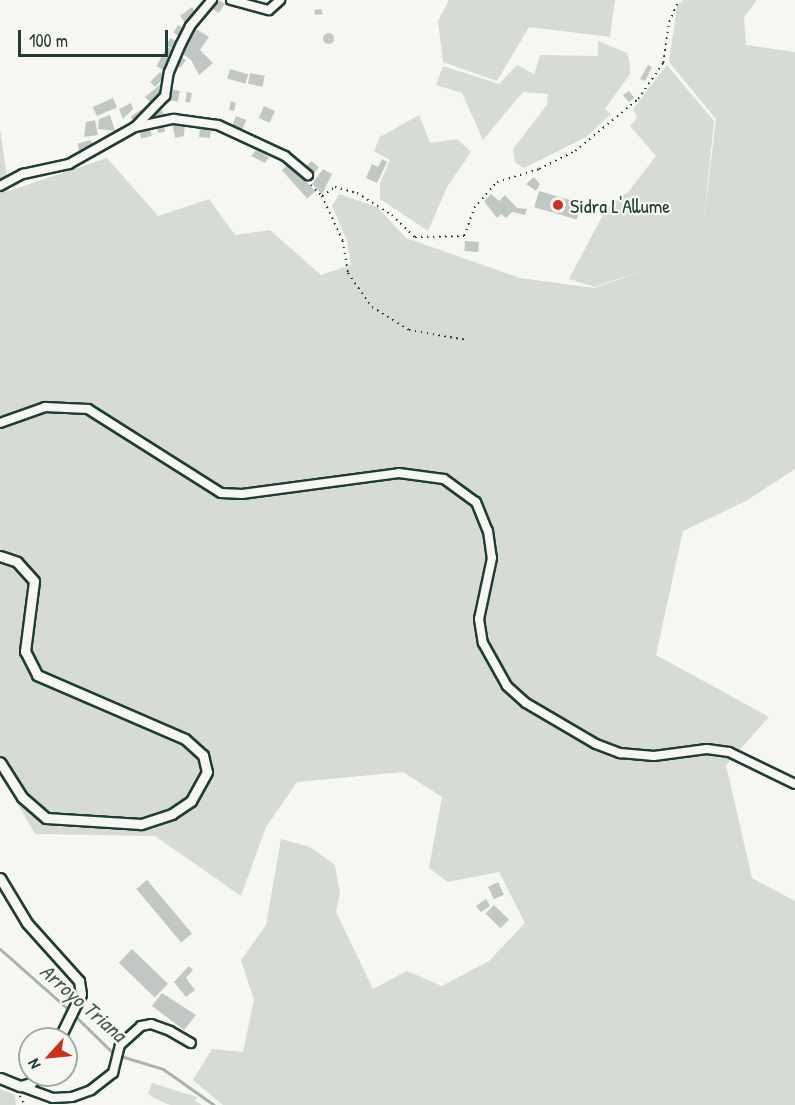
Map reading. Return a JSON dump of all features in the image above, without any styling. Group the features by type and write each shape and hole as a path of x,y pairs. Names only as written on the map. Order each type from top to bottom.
{"street":[{"path":"0,186 23,174 69,164 135,127 165,96 169,72 181,44 190,26 212,0"},
{"path":"231,0 269,10 280,0"},
{"path":"135,127 174,119 218,125 285,156 308,175"},
{"path":"0,423 45,406 88,409 221,492 242,494 399,473 444,479 476,502 488,531 492,558 479,619 483,643 507,686 526,703 596,744 620,753 654,756 707,749 729,752 795,784"},
{"path":"0,556 17,562 34,581 25,651 37,675 185,739 203,755 207,772 191,801 172,814 141,824 46,818 22,797 0,762"},
{"path":"0,878 27,923 80,981 81,994 65,1027"},
{"path":"23,1087 53,1098 72,1097 103,1083 118,1063 119,1048 130,1033 151,1024 191,1043"},
{"path":"0,1078 18,1085"}],"path":[{"path":"322,196 335,187 357,193 392,215 415,237 464,236 474,208 497,183 539,169 583,146 639,99 663,63 669,22 679,0"},
{"path":"308,175 322,196 343,241 348,273 372,307 409,330 467,340"}],"shaded area":[{"path":"449,0 615,0 610,37 529,27 497,81 443,62 438,21"},
{"path":"683,0 757,0 744,17 746,45 795,52 795,469 746,501 683,531 656,655 769,717 726,765 752,878 795,901 795,1105 223,1105 193,1080 212,1049 243,1052 254,1000 241,960 266,925 281,839 310,847 335,865 340,893 336,912 373,989 407,971 442,986 489,961 525,923 499,872 448,882 429,868 442,797 403,772 297,782 266,827 241,896 155,836 35,834 0,773 0,129 9,191 107,158 158,216 209,199 235,235 270,230 321,275 351,265 347,241 332,206 339,194 377,207 406,238 520,278 595,288 658,265 595,287 569,279 606,209 629,191 656,156 630,126 637,118 633,109 667,65 714,121 703,227 716,119 669,62 677,6"},
{"path":"598,41 627,53 630,64 630,74 605,109 611,114 586,137 524,168 515,162 513,149 547,105 548,94 523,92 483,140 462,93 436,85 443,66 499,84 517,65 534,74 540,55 598,56"},
{"path":"419,115 430,143 457,139 471,152 447,187 428,231 380,199 380,183 390,160 374,151 380,137"},
{"path":"152,1083 197,1097 195,1101 202,1105 170,1105 154,1098 148,1094"},
{"path":"0,1089 15,1095 16,1105 0,1105"}],"building":[{"path":"219,0 225,4 219,13 213,9"},
{"path":"192,7 196,13 187,25 180,16"},
{"path":"321,9 323,14 315,15 314,10"},
{"path":"178,25 185,29 180,37 174,33"},
{"path":"193,27 209,37 200,50 213,63 199,75 191,60 180,52"},
{"path":"328,33 332,34 332,42 328,43 324,42 323,38 324,34"},
{"path":"171,38 177,43 172,49 166,44"},
{"path":"167,47 176,52 165,71 156,66"},
{"path":"180,56 186,60 180,68 175,63"},
{"path":"648,65 652,67 645,81 640,79"},
{"path":"230,69 248,74 246,84 227,79"},
{"path":"160,72 165,77 155,87 150,82"},
{"path":"250,73 265,76 263,87 248,84"},
{"path":"162,83 167,89 153,105 145,97"},
{"path":"170,89 180,91 178,102 168,100"},
{"path":"629,91 634,98 629,102 623,95"},
{"path":"187,92 192,93 190,103 185,102"},
{"path":"113,98 117,107 97,116 93,107"},
{"path":"231,101 236,103 234,111 229,110"},
{"path":"131,103 133,109 123,119 119,109"},
{"path":"264,106 275,111 270,123 259,118"},
{"path":"142,109 146,115 134,123 130,117"},
{"path":"162,110 165,118 150,123 148,118"},
{"path":"110,115 115,131 98,129 99,119"},
{"path":"236,116 246,120 241,132 231,128"},
{"path":"95,120 98,135 84,137 86,122"},
{"path":"185,121 184,136 175,138 172,122"},
{"path":"164,123 165,132 158,133 157,124"},
{"path":"149,126 152,136 141,139 138,129"},
{"path":"200,126 211,127 210,138 199,137"},
{"path":"91,140 93,148 79,151 77,143"},
{"path":"256,150 269,157 265,163 251,156"},
{"path":"382,159 387,162 377,183 366,178 372,164 378,167"},
{"path":"311,161 319,167 313,175 305,169"},
{"path":"290,163 315,191 307,199 282,170"},
{"path":"323,169 332,174 322,194 312,184"},
{"path":"534,177 540,184 536,191 526,184"},
{"name":"Sidra L'Allume","path":"539,191 581,203 577,219 534,207"},
{"path":"491,194 499,201 505,195 517,208 527,209 525,215 512,212 506,218 501,214 497,218 484,201"},
{"path":"465,241 479,242 478,252 464,251"},
{"path":"147,880 192,934 181,943 136,889"},
{"path":"498,882 504,895 494,899 488,887"},
{"path":"486,899 490,906 481,912 476,906"},
{"path":"494,905 509,920 500,928 486,913"},
{"path":"132,949 168,984 155,997 119,963"},
{"path":"189,966 193,970 186,978 195,990 186,997 174,982"},
{"path":"162,993 196,1015 184,1030 152,1006"}],"waterway":[{"name":"Arroyo Triana","path":"0,949 69,1010"},
{"name":"Arroyo Triana","path":"74,1015 114,1054 163,1069 214,1105"}],"place":[{"name":"Sidra L'Allume","path":"558,205"}]}
